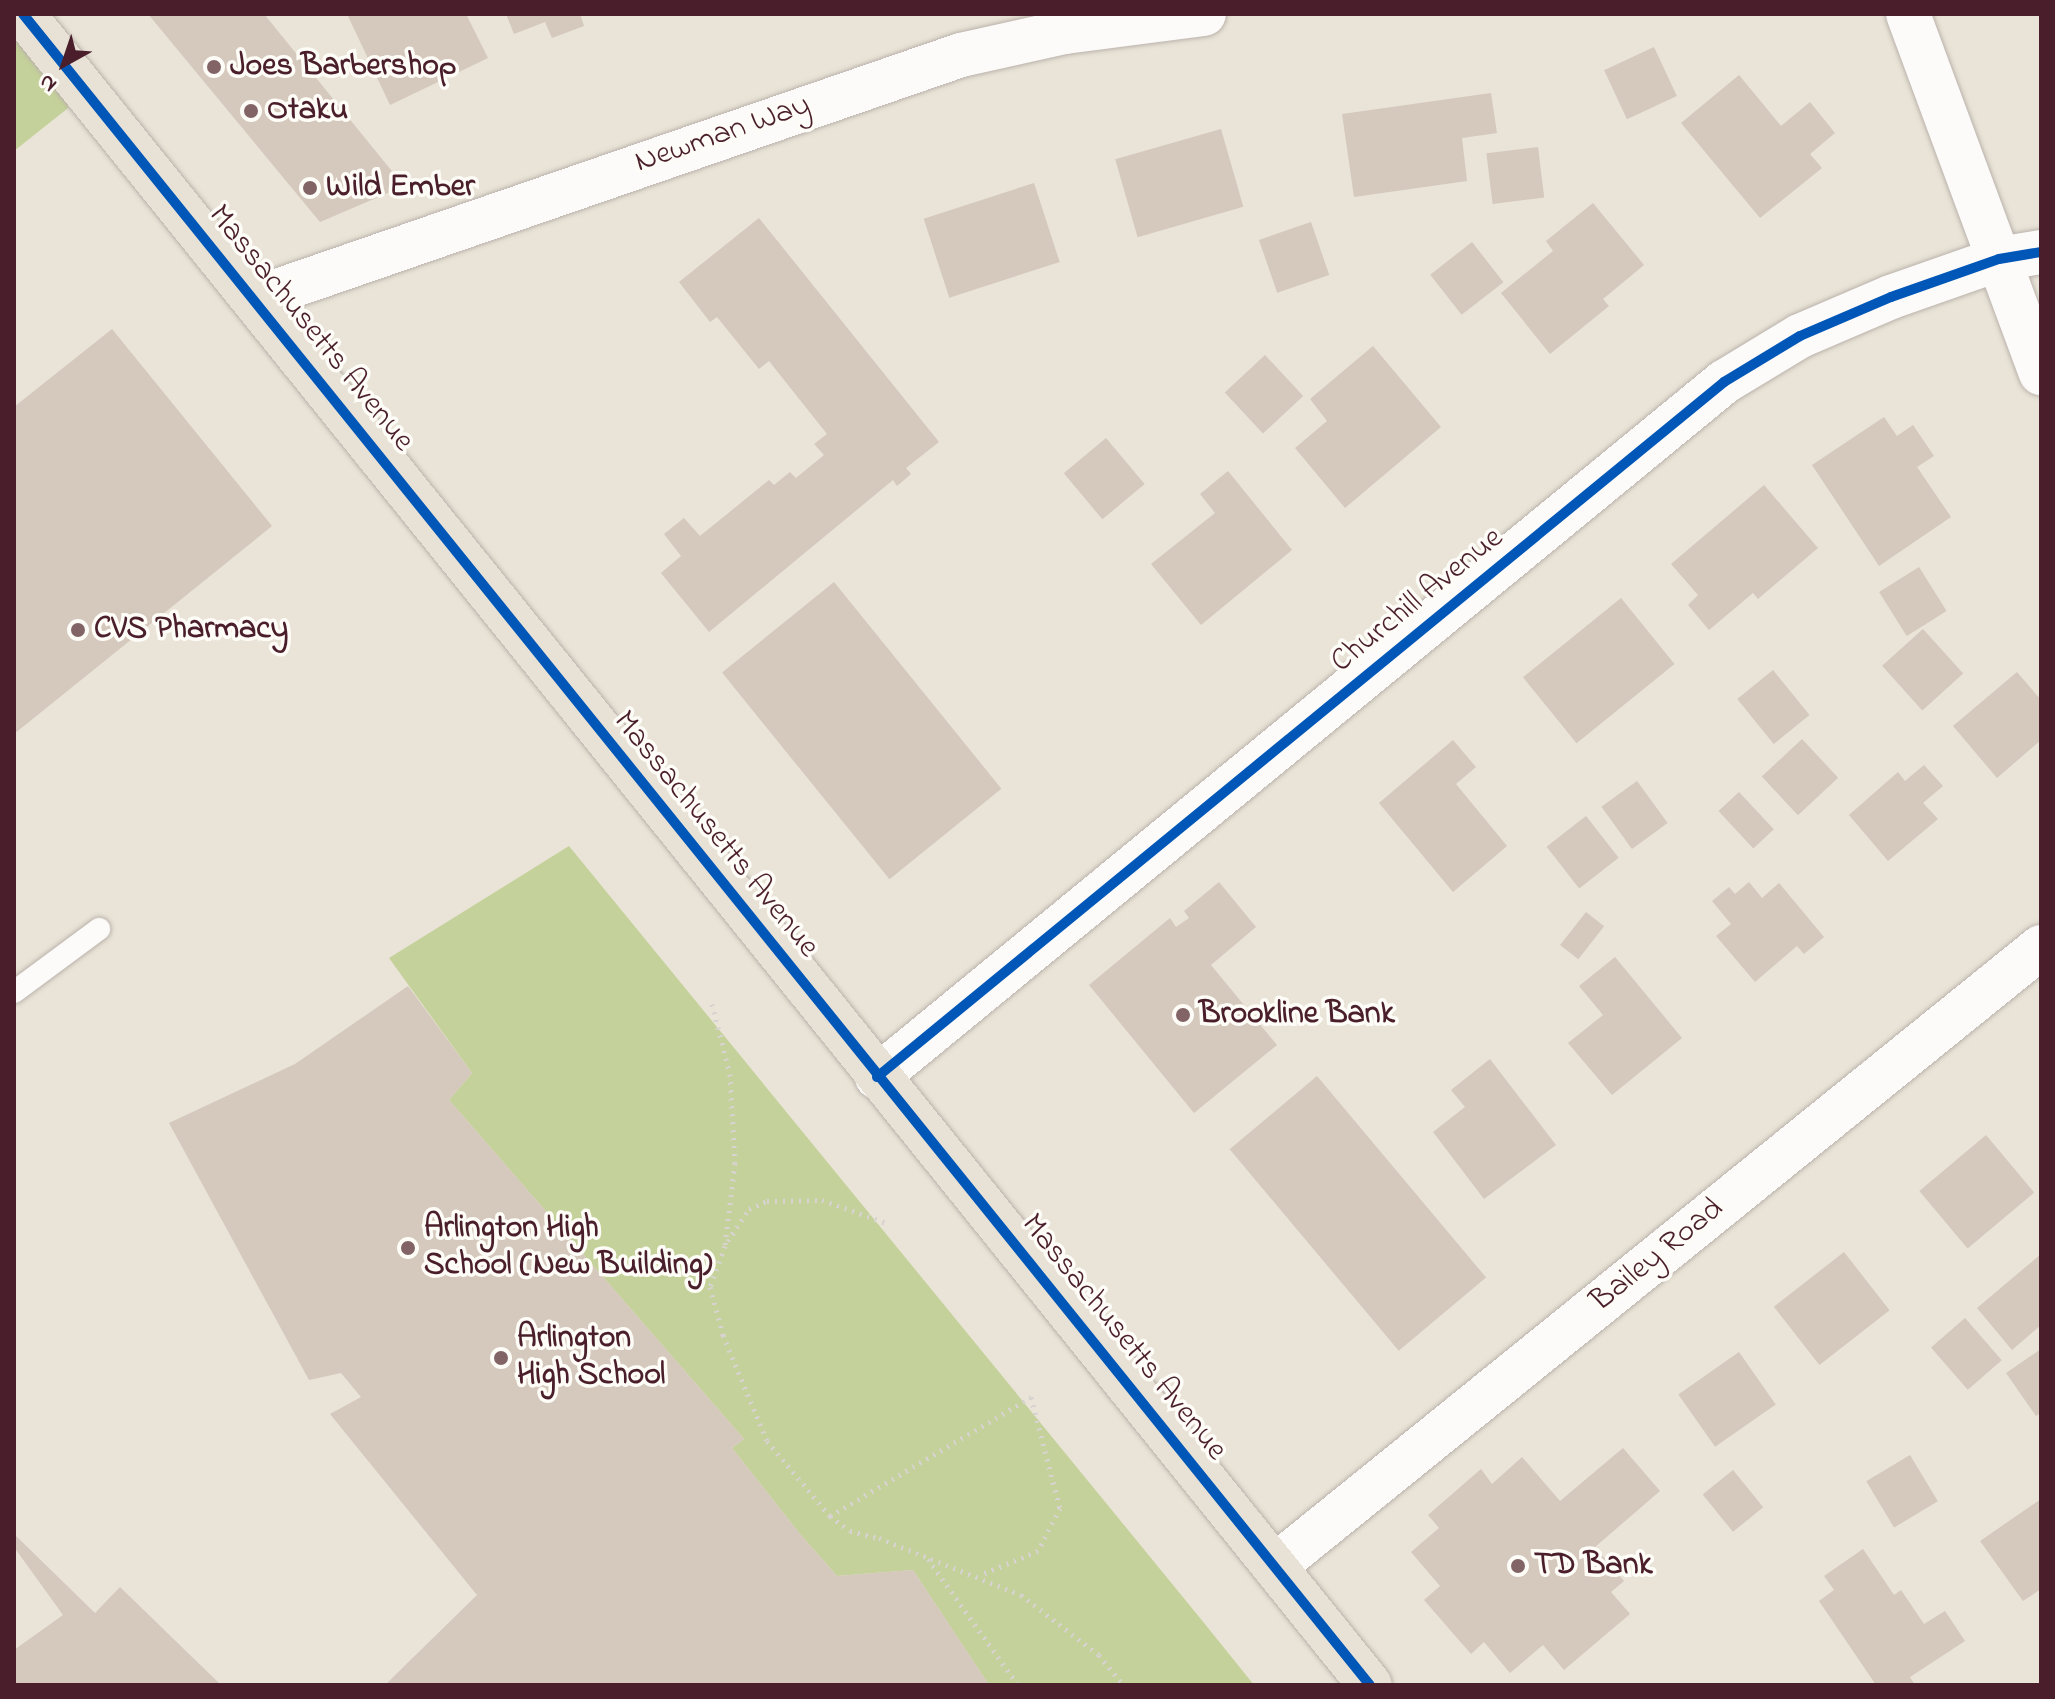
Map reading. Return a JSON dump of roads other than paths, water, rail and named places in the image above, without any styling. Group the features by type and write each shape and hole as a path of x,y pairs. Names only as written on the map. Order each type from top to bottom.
{"main road":[{"name":"Massachusetts Avenue","path":"23,14 1370,1685"}],"street":[{"name":"Newman Way","path":"254,299 961,55 1065,32 1204,14"},
{"path":"1908,14 2041,373"},
{"name":"Churchill Avenue","path":"877,1077 1724,382 1800,336 1999,259 2041,252"},
{"name":"Bailey Road","path":"1275,1566 2041,947"}],"lane":[{"path":"14,992 99,929"}],"place":[{"name":"Joes Barbershop","path":"214,67"},
{"name":"Otaku","path":"251,111"},
{"name":"Wild Ember","path":"310,188"},
{"name":"CVS Pharmacy","path":"78,630"},
{"name":"Brookline Bank","path":"1183,1015"},
{"name":"Arlington High School (New Building)","path":"408,1248"},
{"name":"Arlington High School","path":"501,1358"},
{"name":"TD Bank","path":"1518,1566"}]}
